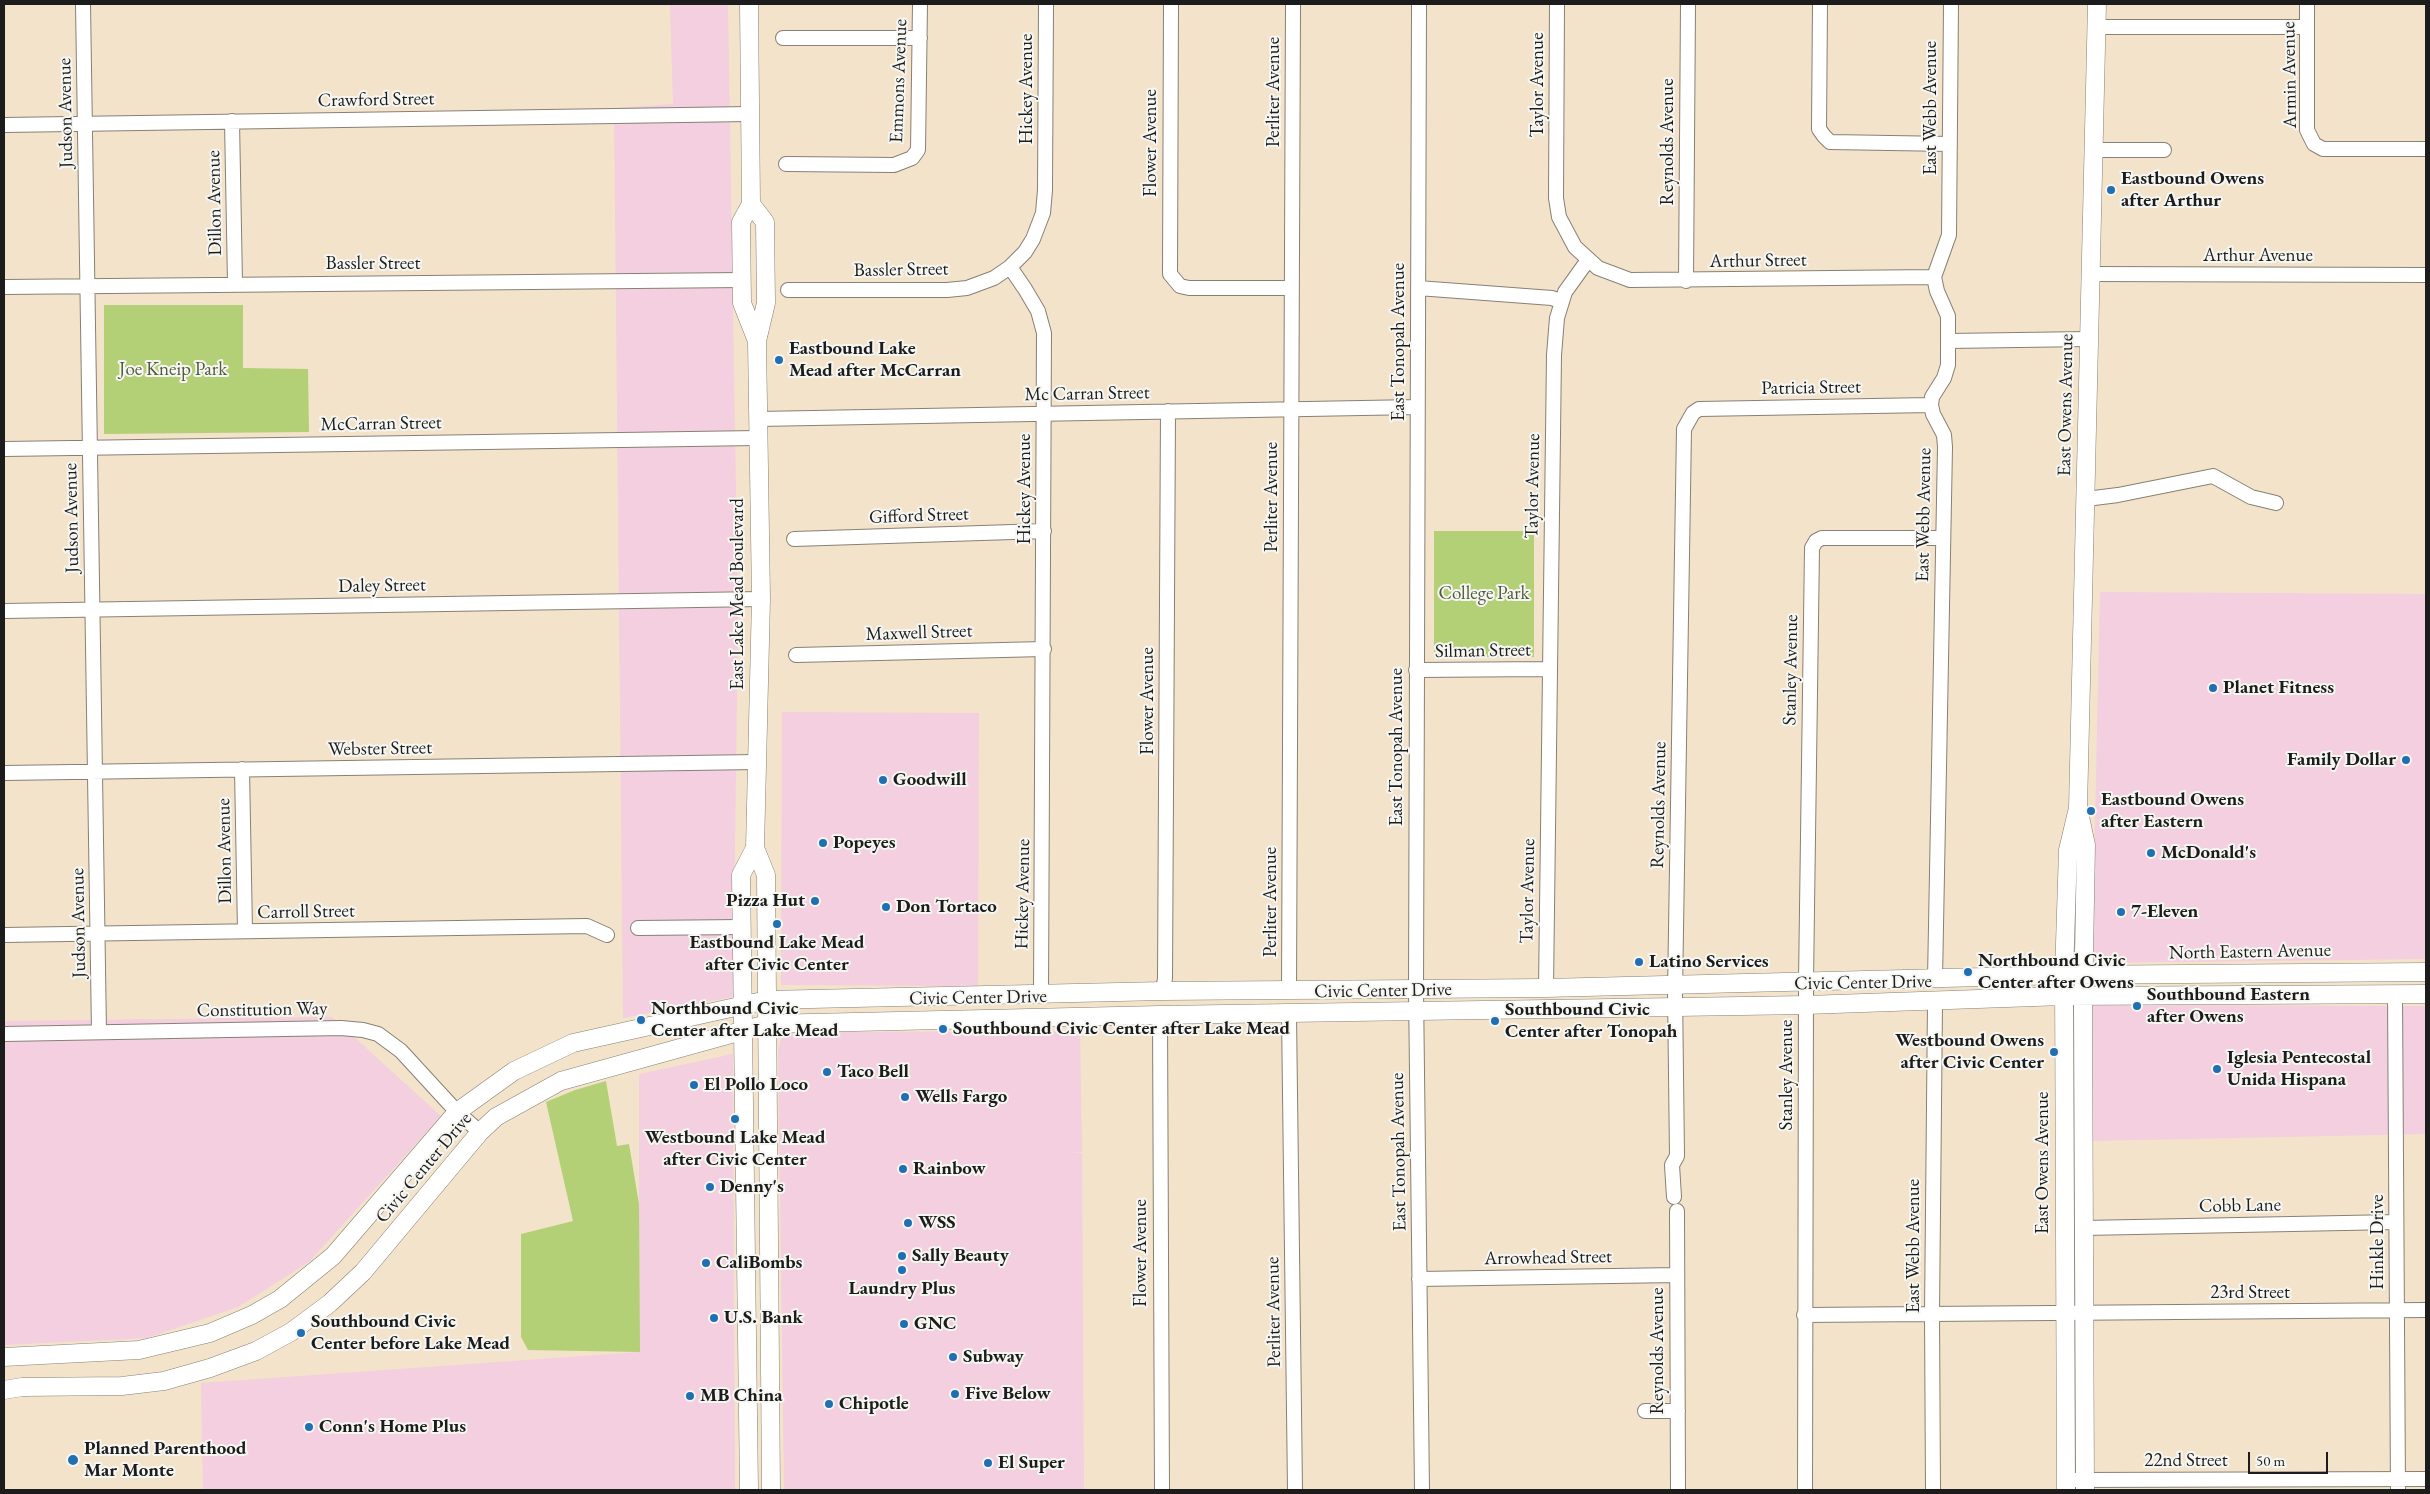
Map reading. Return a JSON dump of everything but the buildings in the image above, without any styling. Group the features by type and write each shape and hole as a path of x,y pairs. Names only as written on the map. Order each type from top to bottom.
{"main road":[{"name":"East Lake Mead Boulevard","path":"749,4 751,204 741,222 742,303 757,341"},
{"name":"East Owens Avenue","path":"2085,1485 2074,1313 2083,1228 2068,850 2078,808 2092,150 2097,4"},
{"name":"East Lake Mead Boulevard","path":"749,1490 741,875 754,848 761,599 757,341 766,303 765,222 751,204"},
{"name":"East Lake Mead Boulevard","path":"754,848 766,875 771,1490"},
{"path":"2321,994 2332,985 2360,983 2364,972"},
{"name":"North Eastern Avenue","path":"2073,975 2426,972"},
{"name":"Civic Center Drive","path":"4,1357 139,1350 174,1344 210,1333 252,1315 280,1299 333,1256 457,1112 514,1071 573,1043 766,1000 1163,991 1546,988 2073,975"},
{"path":"2395,994 2396,988 2401,984 2426,982"},
{"path":"1160,1015 1175,1003 1212,999 1231,990"},
{"path":"1097,1016 1122,1009 1148,1006 1160,997 1163,991"},
{"path":"2074,996 2426,994"},
{"name":"East Owens Avenue","path":"2066,1485 2074,1313 2074,996"},
{"name":"Civic Center Drive","path":"4,1390 22,1387 122,1386 164,1381 210,1368 256,1351 299,1326 330,1303 364,1272 480,1132 496,1117 561,1080 767,1024 1097,1016 1675,1008 1935,1002 2074,996"},
{"path":"748,1359 769,1359"}],"street":[{"name":"Judson Avenue","path":"83,4 100,1032"},
{"name":"Emmons Avenue","path":"786,164 894,165 912,158 918,150 920,4"},
{"name":"Hickey Avenue","path":"1041,994 1044,333 1038,311 1026,289 1010,267 1025,252 1033,239 1043,212 1046,4"},
{"name":"Flower Avenue","path":"1170,4 1170,274 1180,286 1189,288 1292,288"},
{"name":"Perliter Avenue","path":"1289,990 1293,4"},
{"name":"East Tonopah Avenue","path":"1419,4 1416,1012 1422,1490"},
{"name":"Taylor Avenue","path":"1546,988 1554,355 1557,318 1565,292 1588,260 1575,247 1559,217 1556,198 1557,4"},
{"name":"Reynolds Avenue","path":"1686,281 1688,4"},
{"path":"1820,4 1819,129 1824,136 1830,142 1950,144"},
{"name":"East Webb Avenue","path":"1934,277 1949,235 1951,4"},
{"name":"Armin Avenue","path":"2308,4 2307,130 2314,144 2324,149 2426,149"},
{"path":"2096,27 2307,27"},
{"path":"783,38 920,38"},
{"name":"Crawford Street","path":"4,125 750,114"},
{"name":"Dillon Avenue","path":"232,121 235,284"},
{"path":"2092,150 2164,150"},
{"name":"Arthur Street","path":"1588,260 1598,268 1630,280 1686,281 1934,277"},
{"name":"Bassler Street","path":"788,290 960,288 994,278 1010,267"},
{"name":"Arthur Avenue","path":"2090,274 2426,275"},
{"path":"1931,405 1932,397 1944,378 1948,365 1948,316 1937,291 1934,277"},
{"name":"Bassler Street","path":"4,287 742,280"},
{"path":"1418,288 1552,298 1562,302"},
{"path":"1948,341 2089,339"},
{"name":"East Webb Avenue","path":"1931,405 1933,414 1944,435 1945,447 1935,979"},
{"name":"Patricia Street","path":"1693,413 1699,409 1931,405"},
{"name":"Mc Carran Street","path":"758,418 1417,407"},
{"name":"Flower Avenue","path":"1163,991 1165,978 1168,411"},
{"name":"Reynolds Avenue","path":"1678,1490 1676,1204 1672,1166 1677,1156 1675,984 1684,428 1693,413"},
{"name":"McCarran Street","path":"4,449 758,438"},
{"path":"2086,499 2118,495 2213,476 2251,497 2276,503"},
{"name":"Gifford Street","path":"794,539 1044,531"},
{"name":"Stanley Avenue","path":"1805,1490 1806,981 1812,548 1816,541 1822,538 1943,538"},
{"name":"Daley Street","path":"4,611 761,599"},
{"name":"Maxwell Street","path":"796,655 1044,649"},
{"name":"Silman Street","path":"1416,670 1549,668"},
{"name":"Webster Street","path":"4,773 757,762"},
{"name":"Dillon Avenue","path":"242,769 245,931"},
{"name":"Carroll Street","path":"4,935 587,926 607,935"},
{"path":"638,928 742,927"},
{"name":"Hinkle Drive","path":"2395,994 2398,1485"},
{"name":"East Webb Avenue","path":"1933,1490 1932,1314 1935,1002"},
{"name":"Perliter Avenue","path":"1289,1014 1295,1490"},
{"name":"Flower Avenue","path":"1160,1015 1162,1490"},
{"name":"Constitution Way","path":"4,1034 363,1030 378,1034 396,1047 457,1112 480,1132"},
{"name":"Cobb Lane","path":"2083,1228 2396,1222"},
{"name":"Arrowhead Street","path":"1419,1279 1677,1275"},
{"name":"23rd Street","path":"2074,1313 2426,1310"},
{"path":"1804,1315 2074,1313"},
{"path":"1645,1411 1678,1411"},
{"name":"22nd Street","path":"2066,1485 2398,1485 2426,1479"}],"shaded area":[{"path":"670,4 728,4 738,617 733,997 623,1018 614,108 673,104"},
{"path":"2100,592 2426,594 2426,959 2092,963"},
{"path":"782,712 979,713 978,986 781,985"},
{"path":"2092,1005 2426,1006 2426,1134 2093,1141"},
{"path":"332,1017 441,1116 309,1262 238,1307 147,1338 4,1345 4,1021"},
{"path":"1080,1031 1082,1152 1070,1153 1082,1153 1084,1490 784,1490 778,1050 781,1039 787,1034 811,1032"},
{"path":"733,1054 735,1490 203,1490 201,1383 639,1352 639,1074"}],"green space":[{"name":"Joe Kneip Park","path":"104,305 243,305 243,368 308,369 309,432 104,434"},
{"name":"College Park","path":"1434,531 1534,531 1534,657 1434,657"},
{"path":"606,1081 617,1146 629,1144 639,1204 640,1352 528,1350 521,1337 521,1234 573,1221 546,1102 575,1090"}],"place":[{"name":"Eastbound Owens after Arthur","path":"2111,190"},
{"name":"Eastbound Lake Mead after McCarran","path":"779,360"},
{"name":"Planet Fitness","path":"2213,688"},
{"name":"Family Dollar","path":"2406,760"},
{"name":"Goodwill","path":"883,780"},
{"name":"Eastbound Owens after Eastern","path":"2091,811"},
{"name":"Popeyes","path":"823,843"},
{"name":"McDonald's","path":"2151,853"},
{"name":"Pizza Hut","path":"815,901"},
{"name":"Don Tortaco","path":"886,907"},
{"name":"7-Eleven","path":"2121,912"},
{"name":"Eastbound Lake Mead after Civic Center","path":"777,924"},
{"name":"Latino Services","path":"1639,962"},
{"name":"Northbound Civic Center after Owens","path":"1968,972"},
{"name":"Southbound Eastern after Owens","path":"2137,1006"},
{"name":"Northbound Civic Center after Lake Mead","path":"641,1020"},
{"name":"Southbound Civic Center after Tonopah","path":"1495,1021"},
{"name":"Southbound Civic Center after Lake Mead","path":"943,1029"},
{"name":"Westbound Owens after Civic Center","path":"2054,1052"},
{"name":"Iglesia Pentecostal Unida Hispana","path":"2217,1069"},
{"name":"Taco Bell","path":"827,1072"},
{"name":"El Pollo Loco","path":"694,1085"},
{"name":"Wells Fargo","path":"905,1097"},
{"name":"Westbound Lake Mead after Civic Center","path":"735,1119"},
{"name":"Rainbow","path":"903,1169"},
{"name":"Denny's","path":"710,1187"},
{"name":"WSS","path":"908,1223"},
{"name":"Sally Beauty","path":"902,1256"},
{"name":"CaliBombs","path":"706,1263"},
{"name":"Laundry Plus","path":"902,1270"},
{"name":"U.S. Bank","path":"714,1318"},
{"name":"GNC","path":"904,1324"},
{"name":"Southbound Civic Center before Lake Mead","path":"301,1333"},
{"name":"Subway","path":"953,1357"},
{"name":"Five Below","path":"955,1394"},
{"name":"MB China","path":"690,1396"},
{"name":"Chipotle","path":"829,1404"},
{"name":"Conn's Home Plus","path":"309,1427"},
{"name":"Planned Parenthood Mar Monte","path":"73,1460"},
{"name":"El Super","path":"988,1463"}]}
